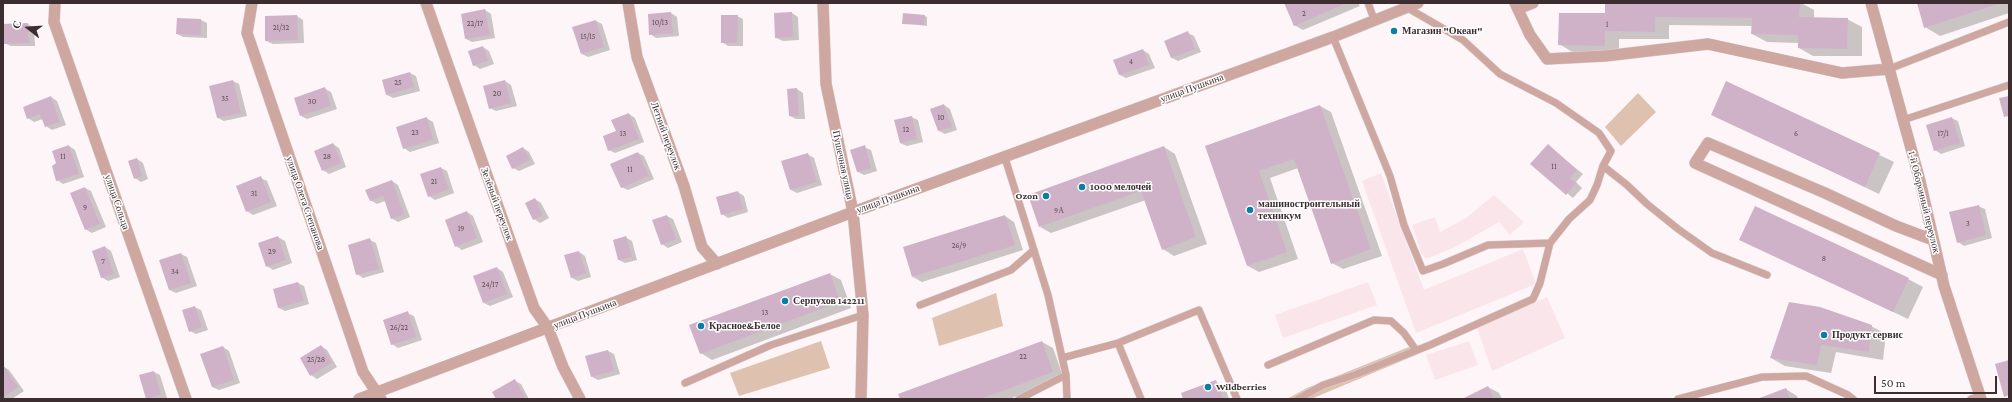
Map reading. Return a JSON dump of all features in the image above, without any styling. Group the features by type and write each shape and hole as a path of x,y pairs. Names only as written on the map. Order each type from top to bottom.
{"street":[{"name":"улица Сольца","path":"55,3 54,22 186,399"},
{"name":"улица Олега Степанова","path":"252,3 247,33 363,372 379,395"},
{"name":"Зелёный переулок","path":"426,3 534,308 548,328 563,368 580,399"},
{"name":"Летний переулок","path":"628,3 637,57 684,186 702,246 717,264"},
{"name":"Пушечная улица","path":"823,3 826,84 853,212 864,315 861,399"},
{"name":"улица Пушкина","path":"359,399 379,395 548,328 853,212 1005,158 1333,37 1374,19 1418,3"},
{"path":"1533,3 1517,6 1530,35 1547,59 1605,56 1708,44 1842,73 1889,69"},
{"name":"1-й Оборонный переулок","path":"1871,3 1903,120 1942,275 1977,398"},
{"path":"1934,240 1896,226 1708,142 1695,164 1942,275"}],"lane":[{"path":"1368,3 1374,19"},
{"path":"1298,399 1323,384 1357,374 1533,299 1540,283 1550,243 1569,219 1590,200 1603,166 1611,151 1599,133 1556,103 1500,74 1463,40 1406,8"},
{"path":"1889,69 2009,22"},
{"path":"1333,37 1390,176 1404,225 1423,271 1488,246 1550,243"},
{"path":"1903,120 2009,85"},
{"path":"1005,158 1038,254 1066,375 1067,399"},
{"path":"1603,166 1678,229 1712,253 1767,275"},
{"path":"920,305 1011,270 1038,254"},
{"path":"1062,358 1118,343 1200,310 1237,399"},
{"path":"685,383 771,345 864,315"},
{"path":"1268,365 1374,320 1391,321 1404,333 1416,350"},
{"path":"1118,343 1141,399"},
{"path":"1019,399 1066,375"},
{"path":"1678,399 1762,377 1806,376 1853,399"}],"shaded area":[{"path":"1638,93 1656,112 1621,146 1605,127"},
{"path":"1381,173 1424,290 1523,249 1536,284 1416,333 1362,181"},
{"path":"1494,195 1524,222 1510,235 1499,222 1455,247 1426,259 1421,253 1412,225 1435,217 1440,232 1466,218"},
{"path":"1368,282 1377,305 1283,338 1275,315"},
{"path":"996,293 1003,326 939,346 932,318"},
{"path":"1547,297 1565,338 1492,371 1477,328"},
{"path":"821,341 830,368 739,396 730,373"},
{"path":"1469,341 1478,365 1435,380 1426,355"},
{"path":"1409,347 1416,355 1311,399 1287,399 1307,388"}],"building":[{"path":"1284,3 1347,3 1294,26"},
{"path":"1605,3 1800,3 1799,17 1848,18 1847,49 1798,48 1798,35 1751,34 1752,18 1655,17 1655,32 1605,31 1605,46 1558,45 1559,13 1605,13"},
{"path":"1917,3 2001,3 1924,28"},
{"path":"485,9 490,35 465,39 461,14"},
{"path":"671,12 673,33 649,35 648,14"},
{"path":"792,12 793,37 775,38 774,13"},
{"path":"903,13 925,15 924,25 902,24"},
{"path":"297,15 298,40 265,41 265,16"},
{"path":"721,15 738,15 737,43 721,43"},
{"path":"177,18 201,19 201,35 176,34"},
{"path":"596,20 604,47 581,54 572,27"},
{"path":"28,23 29,43 3,44 3,24"},
{"path":"1188,31 1195,49 1171,58 1164,41"},
{"path":"483,46 488,61 473,66 468,51"},
{"path":"1143,49 1149,65 1119,75 1113,60"},
{"path":"410,72 414,87 386,95 382,80"},
{"path":"233,80 241,113 217,118 209,86"},
{"path":"505,80 511,103 489,109 483,86"},
{"path":"1726,81 1880,153 1865,187 1711,115"},
{"path":"325,87 331,106 300,116 294,98"},
{"path":"797,88 799,116 789,116 787,89"},
{"path":"51,96 60,122 45,127 40,114 27,119 23,107"},
{"path":"2009,96 2009,116 2004,117 1999,98"},
{"path":"944,104 952,127 938,131 930,109"},
{"name":"машиностроительный техникум","path":"1320,105 1371,249 1331,264 1294,159 1259,171 1287,252 1247,266 1205,146"},
{"path":"629,113 639,139 608,151 603,136 616,131 611,120"},
{"path":"912,116 917,139 900,143 894,120"},
{"path":"427,117 433,140 403,149 396,127"},
{"path":"1952,117 1960,143 1934,151 1926,125"},
{"path":"333,143 341,163 322,171 314,151"},
{"path":"1548,144 1577,170 1570,178 1576,183 1566,195 1530,164"},
{"path":"69,145 79,174 56,181 52,166 56,163 52,151"},
{"path":"865,145 871,168 857,172 850,150"},
{"path":"1164,146 1196,237 1162,250 1141,191 1039,227 1028,195"},
{"path":"523,147 530,160 512,169 506,156"},
{"path":"638,152 649,176 621,188 610,164"},
{"path":"808,153 817,182 790,190 781,161"},
{"path":"137,158 142,176 134,179 128,161"},
{"path":"441,167 449,189 428,197 420,174"},
{"path":"261,176 271,202 246,212 236,186"},
{"path":"392,180 404,214 391,219 383,196 370,201 365,190"},
{"path":"85,187 100,224 85,230 70,193"},
{"path":"738,191 743,209 721,215 716,197"},
{"path":"535,198 543,215 533,220 525,203"},
{"path":"1979,205 1986,235 1957,243 1949,212"},
{"path":"1755,206 1909,278 1893,312 1739,240"},
{"path":"467,211 477,238 455,247 445,220"},
{"path":"667,215 676,239 661,245 652,220"},
{"path":"1005,215 1015,245 912,277 903,247"},
{"path":"278,236 286,260 266,267 258,243"},
{"path":"626,236 632,257 618,260 613,240"},
{"path":"370,238 379,269 356,275 348,245"},
{"path":"105,246 114,274 101,278 92,251"},
{"path":"579,251 586,273 571,278 564,255"},
{"path":"181,253 191,283 169,290 159,260"},
{"path":"497,267 507,294 483,303 473,276"},
{"path":"830,273 840,302 700,354 689,325"},
{"path":"298,282 304,301 278,308 273,289"},
{"name":"Продукт сервис","path":"1789,302 1820,307 1872,325 1869,352 1821,345 1817,365 1770,358"},
{"path":"195,306 202,327 189,332 182,310"},
{"path":"408,311 416,337 391,345 383,320"},
{"path":"1042,341 1053,372 981,399 900,399 898,394"},
{"path":"321,345 332,363 310,376 300,358"},
{"path":"223,346 234,380 212,387 200,354"},
{"path":"608,350 614,371 591,377 585,356"},
{"path":"2009,360 2009,395 2004,397 1995,364"},
{"path":"3,365 18,387 3,398"},
{"path":"154,371 161,395 146,399 139,375"},
{"path":"515,379 526,399 496,399 492,392"},
{"name":"Wildberries","path":"1216,380 1223,399 1183,399 1181,393"},
{"path":"1488,386 1494,399 1462,399"},
{"path":"1786,388 1790,399 1757,399"}],"place":[{"name":"Магазин \"Океан\"","path":"1394,31"},
{"name":"1000 мелочей","path":"1082,187"},
{"name":"Ozon","path":"1046,196"},
{"name":"машиностроительный техникум","path":"1250,210"},
{"name":"Серпухов 142211","path":"785,301"},
{"name":"Красное&Белое","path":"701,326"},
{"name":"Продукт сервис","path":"1824,335"},
{"name":"Wildberries","path":"1208,387"}]}
